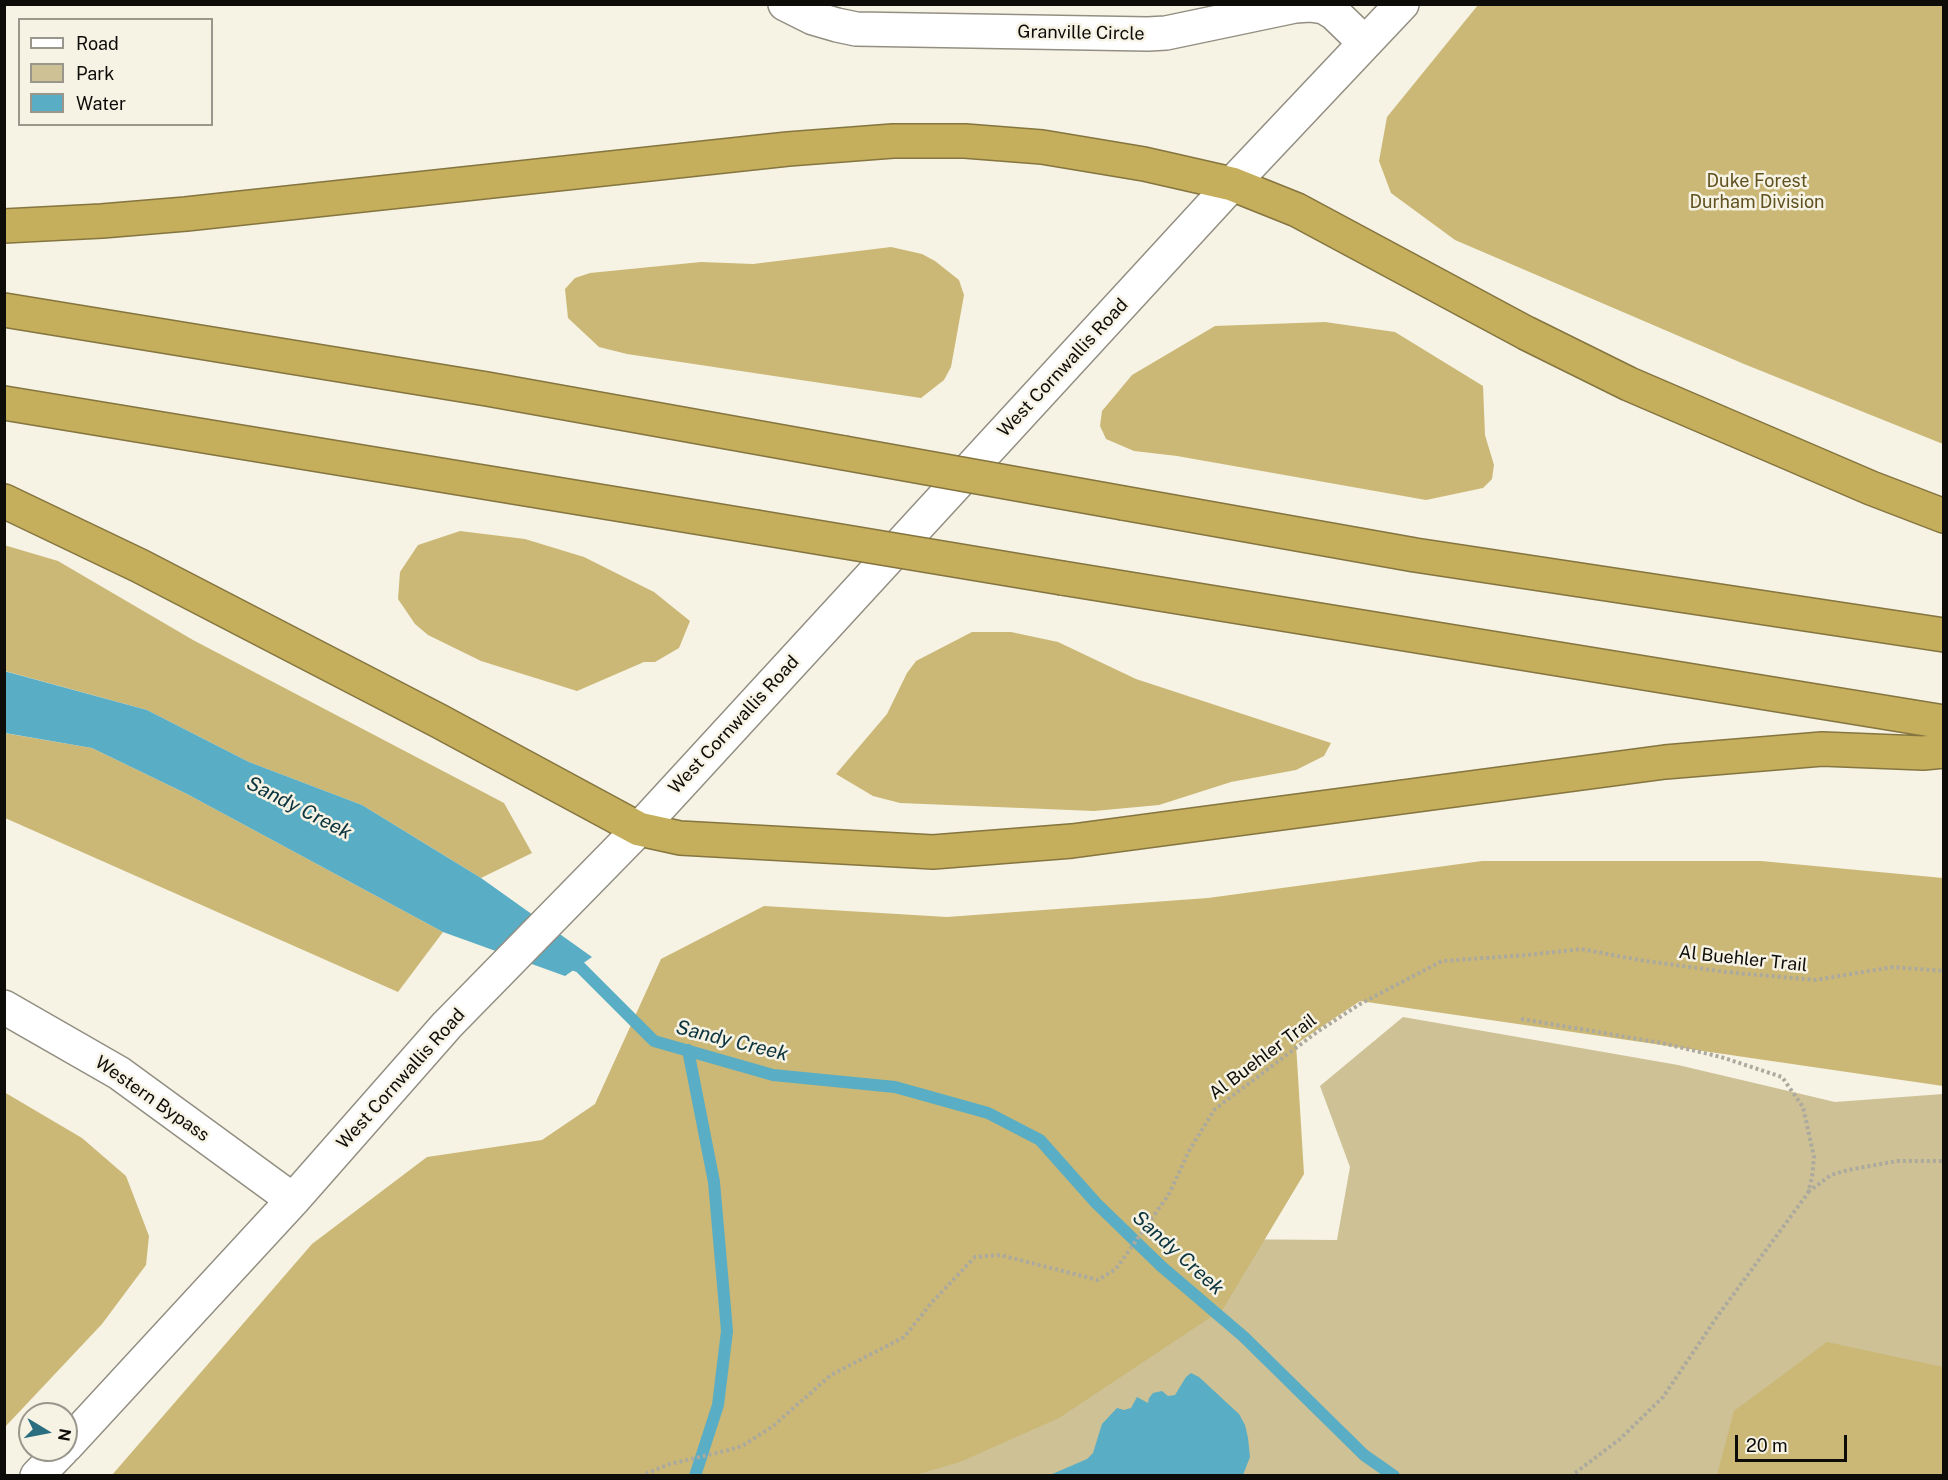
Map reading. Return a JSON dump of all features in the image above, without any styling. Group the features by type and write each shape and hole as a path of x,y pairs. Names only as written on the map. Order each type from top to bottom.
{"highway":[{"path":"4,226 186,214 700,157 893,141 965,141 1042,147 1144,164 1232,184 1297,210 1526,333 1629,384 1871,488 1944,516"},
{"path":"4,310 498,391 1415,555 1944,636"},
{"path":"4,403 1944,723"},
{"path":"4,501 140,566 439,721 639,829 680,838 933,852 1072,841 1665,762 1822,749 1923,753 1944,751"}],"street":[{"name":"Granville Circle","path":"785,4 813,18 837,26 856,29 1148,34 1166,33 1295,6 1310,5 1324,7 1334,13 1365,43"},
{"name":"West Cornwallis Road","path":"78,1433 293,1200 447,1025 639,829 1232,184 1402,4"},
{"name":"Western Bypass","path":"4,1007 119,1073 293,1200"},
{"path":"37,1476 50,1462"}],"path":[{"name":"Al Buehler Trail","path":"640,1476 670,1464 742,1446 772,1426 831,1375 904,1336 933,1301 975,1257 1000,1254 1098,1280 1116,1269 1170,1194 1190,1149 1215,1109 1317,1032 1351,1010 1442,962 1581,949 1726,972 1815,980 1893,967 1944,971"},
{"path":"1521,1019 1662,1043 1721,1057 1782,1077 1803,1107 1809,1129 1814,1157 1808,1193"},
{"path":"1571,1476 1620,1439 1664,1397 1719,1314 1808,1193 1831,1176 1848,1170 1898,1161 1944,1161"}],"green space":[{"name":"Duke Forest Durham Division","path":"1478,5 1943,5 1943,444 1744,364 1455,240 1391,193 1379,161 1387,117"},
{"path":"891,247 922,254 935,261 959,280 964,295 951,367 944,380 921,398 627,354 599,347 568,318 565,289 575,278 590,273 701,262 753,264"},
{"path":"1325,322 1395,332 1483,386 1485,435 1494,465 1492,479 1483,488 1426,500 1177,456 1134,451 1106,439 1100,426 1102,411 1132,375 1215,326"},
{"path":"460,531 525,539 584,557 654,592 690,621 679,648 655,662 644,662 577,691 481,661 428,635 415,624 398,599 400,572 418,545"},
{"path":"4,545 58,561 193,640 504,803 532,853 481,878 362,805 249,762 147,710 5,671"},
{"path":"972,632 1011,632 1058,642 1136,679 1331,743 1324,756 1296,770 1231,782 1159,805 1094,811 900,803 873,796 836,774 887,714 907,673 916,661"},
{"path":"4,733 92,748 187,794 443,932 398,992 5,818"},
{"path":"1482,861 1761,861 1943,878 1943,1086 1360,1001 1296,1044 1304,1174 1223,1309 1059,1418 960,1462 911,1476 112,1475 312,1244 427,1157 542,1140 595,1104 661,959 764,906 947,917 1208,898"},
{"path":"1403,1017 1678,1065 1835,1102 1943,1094 1943,1475 808,1476 1204,1239 1337,1240 1350,1167 1320,1086"},
{"path":"4,1092 82,1138 126,1176 149,1236 146,1265 102,1324 29,1402 18,1402 18,1413 5,1427"},
{"path":"1827,1342 1943,1367 1943,1475 1717,1475 1734,1411"}],"water":[{"path":"4,671 147,710 249,762 362,805 481,878 592,957 565,976 443,932 187,794 92,748 5,733"},
{"path":"1191,1373 1199,1377 1239,1414 1245,1425 1250,1457 1243,1475 1050,1475 1087,1459 1093,1453 1102,1424 1117,1408 1124,1410 1131,1408 1137,1397 1148,1403 1153,1393 1162,1391 1168,1396 1175,1395"}],"waterway":[{"name":"Sandy Creek","path":"564,961 580,967 654,1041 773,1075 895,1087 988,1113 1040,1140 1096,1203 1161,1266 1244,1337 1364,1455 1394,1476"},
{"path":"688,1050 714,1182 727,1331 718,1405 695,1476"}]}
